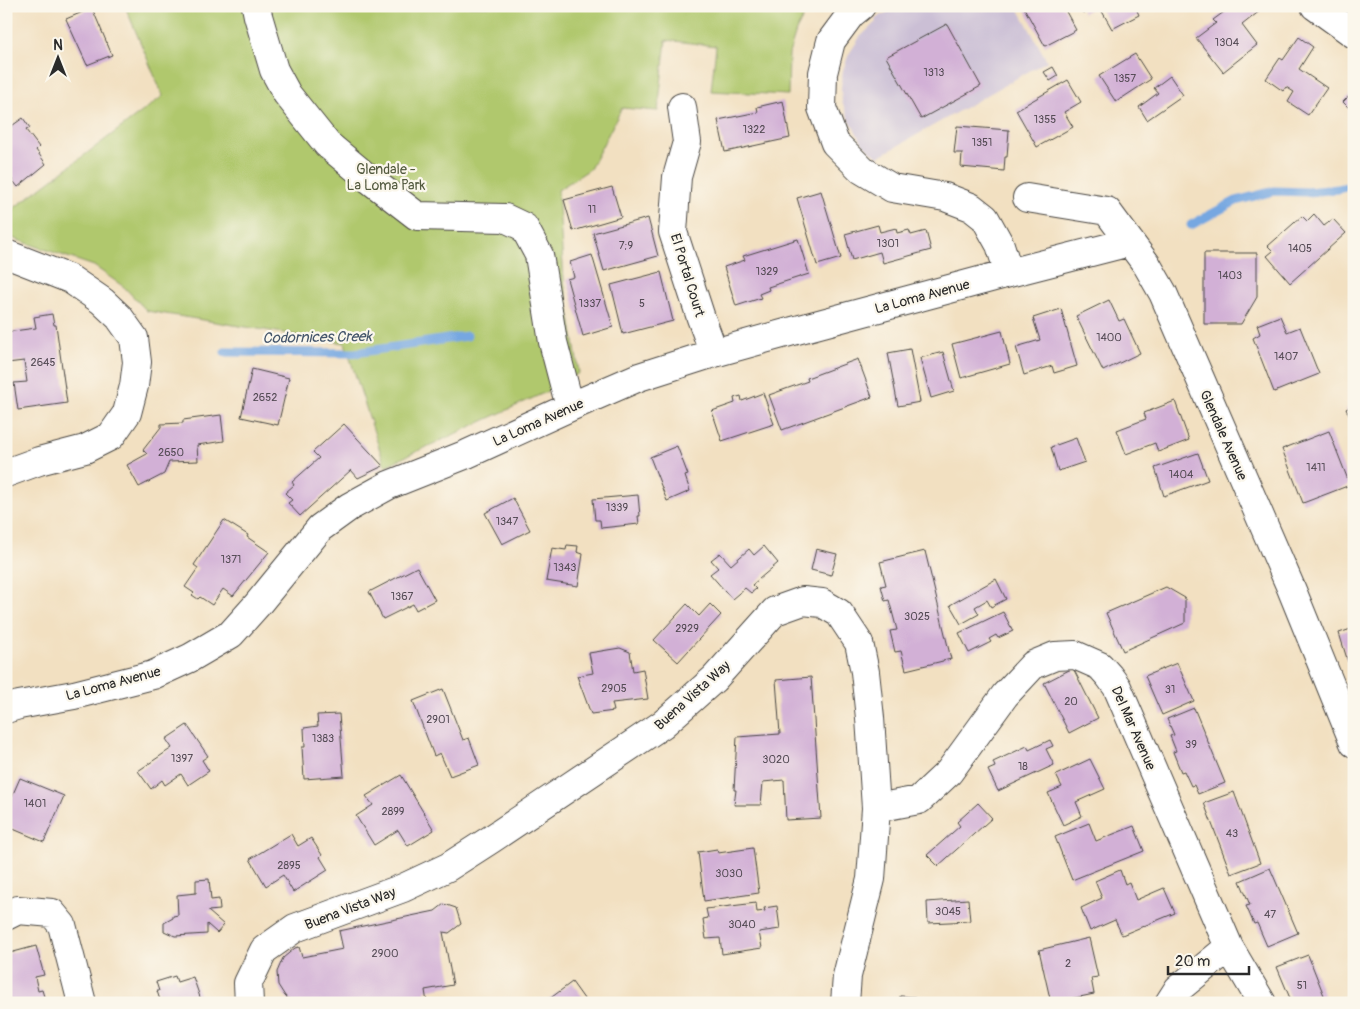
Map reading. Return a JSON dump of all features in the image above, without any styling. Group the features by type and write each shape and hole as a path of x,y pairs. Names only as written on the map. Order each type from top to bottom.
{"street":[{"path":"256,6 274,70 286,94 327,144 369,179 417,216 505,218 524,227 539,256 553,342 570,407"},
{"path":"861,6 851,14 831,41 823,73 822,108 835,143 862,170 892,188 945,197 971,207 985,218 1000,245 1010,273"},
{"path":"1314,6 1354,34"},
{"name":"El Portal Court","path":"682,107 687,142 677,177 673,232 714,354"},
{"name":"Glendale Avenue","path":"1027,198 1107,211 1147,266 1163,293 1291,588 1354,743"},
{"name":"La Loma Avenue","path":"6,709 74,695 153,675 190,658 231,634 320,528 350,507 389,485 467,454 639,377 793,331 1130,242"},
{"path":"6,254 70,279 102,301 119,317 134,338 137,362 134,386 126,413 111,436 85,449 40,461 6,473"},
{"name":"Buena Vista Way","path":"249,1003 248,983 264,950 295,928 403,888 448,867 490,840 663,724 714,679 775,611 803,601 822,603 839,613 859,643 870,718 876,808 871,879 847,976 845,1003"},
{"name":"Del Mar Avenue","path":"876,808 919,800 949,772 1005,695 1033,665 1056,656 1074,655 1100,666 1117,687 1229,947 1262,1003"},
{"path":"10,916 52,914 62,925 82,1003"},
{"path":"1169,1003 1178,989 1229,947"}],"shaded area":[{"path":"898,6 1017,6 1047,61 878,157 863,144 842,102 843,70 849,54 860,37 876,22 875,19"}],"green space":[{"name":"Glendale - La Loma Park","path":"125,6 809,6 796,31 789,54 788,95 711,91 716,46 666,40 658,111 622,108 590,169 558,190 564,280 579,373 544,393 385,466 345,343 147,311 124,287 94,266 6,236 6,214 163,96"}],"building":[{"path":"1023,6 1063,6 1076,30 1045,46"},
{"path":"1080,6 1095,6 1083,13"},
{"path":"1099,6 1135,6 1139,15 1112,29"},
{"path":"1236,6 1258,6 1261,10 1242,25 1257,45 1223,72 1196,38 1216,23 1213,20 1228,9 1230,11"},
{"path":"92,8 112,55 87,65 66,19"},
{"path":"947,24 981,86 921,119 886,57"},
{"path":"1299,37 1313,47 1299,69 1327,88 1308,115 1288,102 1294,92 1286,87 1283,91 1266,79 1280,58 1283,60"},
{"path":"1135,54 1151,79 1116,102 1099,76"},
{"path":"1053,67 1058,76 1050,81 1044,72"},
{"path":"1170,76 1183,95 1147,120 1139,107 1158,93 1154,88"},
{"path":"1068,80 1081,102 1064,112 1073,127 1037,147 1016,110"},
{"path":"1354,91 1354,113 1343,102"},
{"path":"783,101 790,138 725,152 718,120 758,112 757,107"},
{"path":"23,118 30,128 26,130 39,147 36,150 46,164 18,187 6,172 6,130"},
{"path":"957,126 1009,130 1004,171 961,167 962,153 954,153"},
{"path":"612,187 621,217 573,231 564,200"},
{"path":"821,191 841,258 817,265 797,198"},
{"path":"1314,214 1324,226 1333,219 1346,233 1290,283 1267,256 1273,251 1268,246 1302,216 1307,221"},
{"path":"648,218 658,256 604,271 593,233"},
{"path":"878,225 880,232 896,228 897,233 909,230 911,235 926,231 931,250 883,263 880,252 852,260 845,234"},
{"path":"798,239 809,274 768,287 769,290 759,294 761,298 736,306 724,267 745,260 743,256"},
{"path":"1204,253 1257,253 1257,297 1241,324 1204,324"},
{"path":"592,255 613,327 583,336 567,279 574,277 570,262"},
{"path":"661,272 673,321 623,334 611,285"},
{"path":"1109,300 1119,321 1124,319 1140,353 1103,371 1076,316"},
{"path":"1061,309 1077,366 1054,373 1052,366 1024,375 1016,347 1040,340 1033,318"},
{"path":"52,314 54,325 56,325 67,403 18,410 14,383 27,382 24,361 7,363 6,332 36,328 34,317"},
{"path":"1280,316 1287,332 1300,327 1319,374 1274,392 1253,338 1260,334 1257,325"},
{"path":"1002,331 1010,364 961,378 952,344"},
{"path":"910,349 920,402 898,406 888,353"},
{"path":"943,352 954,391 931,398 920,358"},
{"path":"858,359 872,397 782,430 769,395 808,381 807,378"},
{"path":"252,369 289,378 278,425 241,417"},
{"path":"763,393 774,424 722,441 712,411 735,403 734,398 741,396 742,401"},
{"path":"1175,401 1189,440 1158,452 1155,443 1126,454 1117,430 1146,419 1144,413"},
{"path":"1354,405 1354,425 1346,409"},
{"path":"221,415 224,441 197,445 198,461 169,462 164,474 139,487 127,465 147,454 143,450 161,427 161,424 183,423 183,420"},
{"path":"344,424 383,466 358,478 351,470 300,516 288,503 292,500 285,493 294,485 292,482 319,458 313,452"},
{"path":"1329,431 1350,485 1303,503 1282,449"},
{"path":"1076,438 1085,462 1058,471 1051,447"},
{"path":"677,446 688,475 685,476 690,491 667,501 650,457"},
{"path":"1198,453 1208,480 1164,496 1155,468"},
{"path":"638,495 639,524 601,528 600,520 595,520 593,499"},
{"path":"513,498 530,530 502,544 485,513"},
{"path":"224,520 248,535 247,537 269,552 233,596 223,589 212,605 200,597 198,599 192,595 194,593 185,587 198,568 194,565"},
{"path":"567,545 578,546 577,552 583,554 578,586 546,581 552,548 566,550"},
{"path":"764,546 778,563 752,585 756,589 751,593 745,588 732,599 710,574 718,568 711,560 720,553 731,565 749,549 754,555"},
{"path":"816,549 837,554 831,575 811,570"},
{"path":"925,551 951,659 906,670 901,651 895,652 890,631 897,630 889,600 885,601 881,586 886,585 880,562"},
{"path":"417,567 435,600 416,610 413,604 383,619 369,592"},
{"path":"996,579 1006,599 991,607 987,600 975,607 979,614 961,624 950,605"},
{"path":"1166,587 1185,598 1185,623 1123,651 1106,613"},
{"path":"687,604 699,616 710,604 721,615 678,662 654,640"},
{"path":"1003,612 1013,631 998,638 996,635 989,639 991,642 969,653 959,633"},
{"path":"1354,628 1354,660 1348,662 1339,633"},
{"path":"620,648 630,652 633,671 643,669 648,699 612,703 614,711 591,714 577,676 593,673 589,653"},
{"path":"1177,663 1194,701 1162,715 1145,676"},
{"path":"1073,668 1098,718 1069,733 1044,683"},
{"path":"811,677 821,818 786,820 784,780 763,782 761,805 734,805 737,737 780,734 776,680"},
{"path":"443,689 463,740 469,738 479,765 450,776 440,753 434,756 413,701"},
{"path":"1194,708 1225,783 1198,794 1194,785 1191,786 1184,771 1181,772 1173,752 1176,751 1170,736 1174,735 1167,719"},
{"path":"339,714 344,776 304,779 302,747 305,747 304,728 318,726 317,715"},
{"path":"187,725 208,756 202,760 209,771 188,785 181,774 165,785 162,780 151,789 138,771 172,748 166,739"},
{"path":"1050,740 1053,746 1046,749 1054,765 998,791 988,770 995,767 993,762 1027,746 1029,750"},
{"path":"1090,759 1105,789 1076,802 1082,816 1063,825 1048,793 1062,787 1056,775"},
{"path":"401,775 434,830 408,846 398,830 374,845 356,816 373,805 366,796"},
{"path":"20,778 64,796 44,842 6,826 6,810"},
{"path":"1234,792 1260,863 1231,874 1204,803"},
{"path":"978,803 992,818 938,866 927,855 960,826 957,822"},
{"path":"1089,823 1096,841 1134,826 1144,851 1072,880 1055,837"},
{"path":"291,834 298,846 311,838 322,855 320,857 328,870 293,892 283,875 266,886 250,859"},
{"path":"753,848 759,893 704,901 698,852 717,849 718,853"},
{"path":"1270,868 1298,933 1267,946 1257,923 1254,924 1246,906 1250,905 1240,881"},
{"path":"1120,870 1125,884 1129,882 1136,900 1164,888 1175,913 1122,935 1115,920 1090,931 1081,908 1102,898 1095,881"},
{"path":"209,879 211,900 219,899 220,910 208,911 224,925 217,933 207,924 207,934 175,936 164,931 164,923 173,918 173,916 178,915 177,895 196,893 196,880"},
{"path":"968,899 970,921 928,923 927,902"},
{"path":"756,903 757,912 765,911 764,908 777,906 780,929 759,932 762,948 722,954 720,938 706,939 703,919 708,918 706,909"},
{"path":"444,904 456,908 461,924 449,933 443,932 453,985 425,990 427,1003 293,1003 285,996 278,985 277,972 283,958 295,948 299,947 302,957 343,949 339,931 435,911"},
{"path":"1089,938 1098,977 1091,978 1094,994 1051,1003 1039,950"},
{"path":"36,946 44,975 35,977 38,991 42,990 46,1003 6,1003 6,954"},
{"path":"1308,955 1327,1003 1292,1003 1277,967"},
{"path":"175,976 177,982 193,977 202,1003 161,1003 156,982"},
{"path":"572,982 587,1003 544,1003"},
{"path":"900,996 915,997 915,1003 900,1003"}],"waterway":[{"name":"Codornices Creek","path":"1191,225 1236,201 1274,191 1308,192 1338,189 1354,185"},
{"name":"Codornices Creek","path":"225,352 355,353 467,336"}]}
